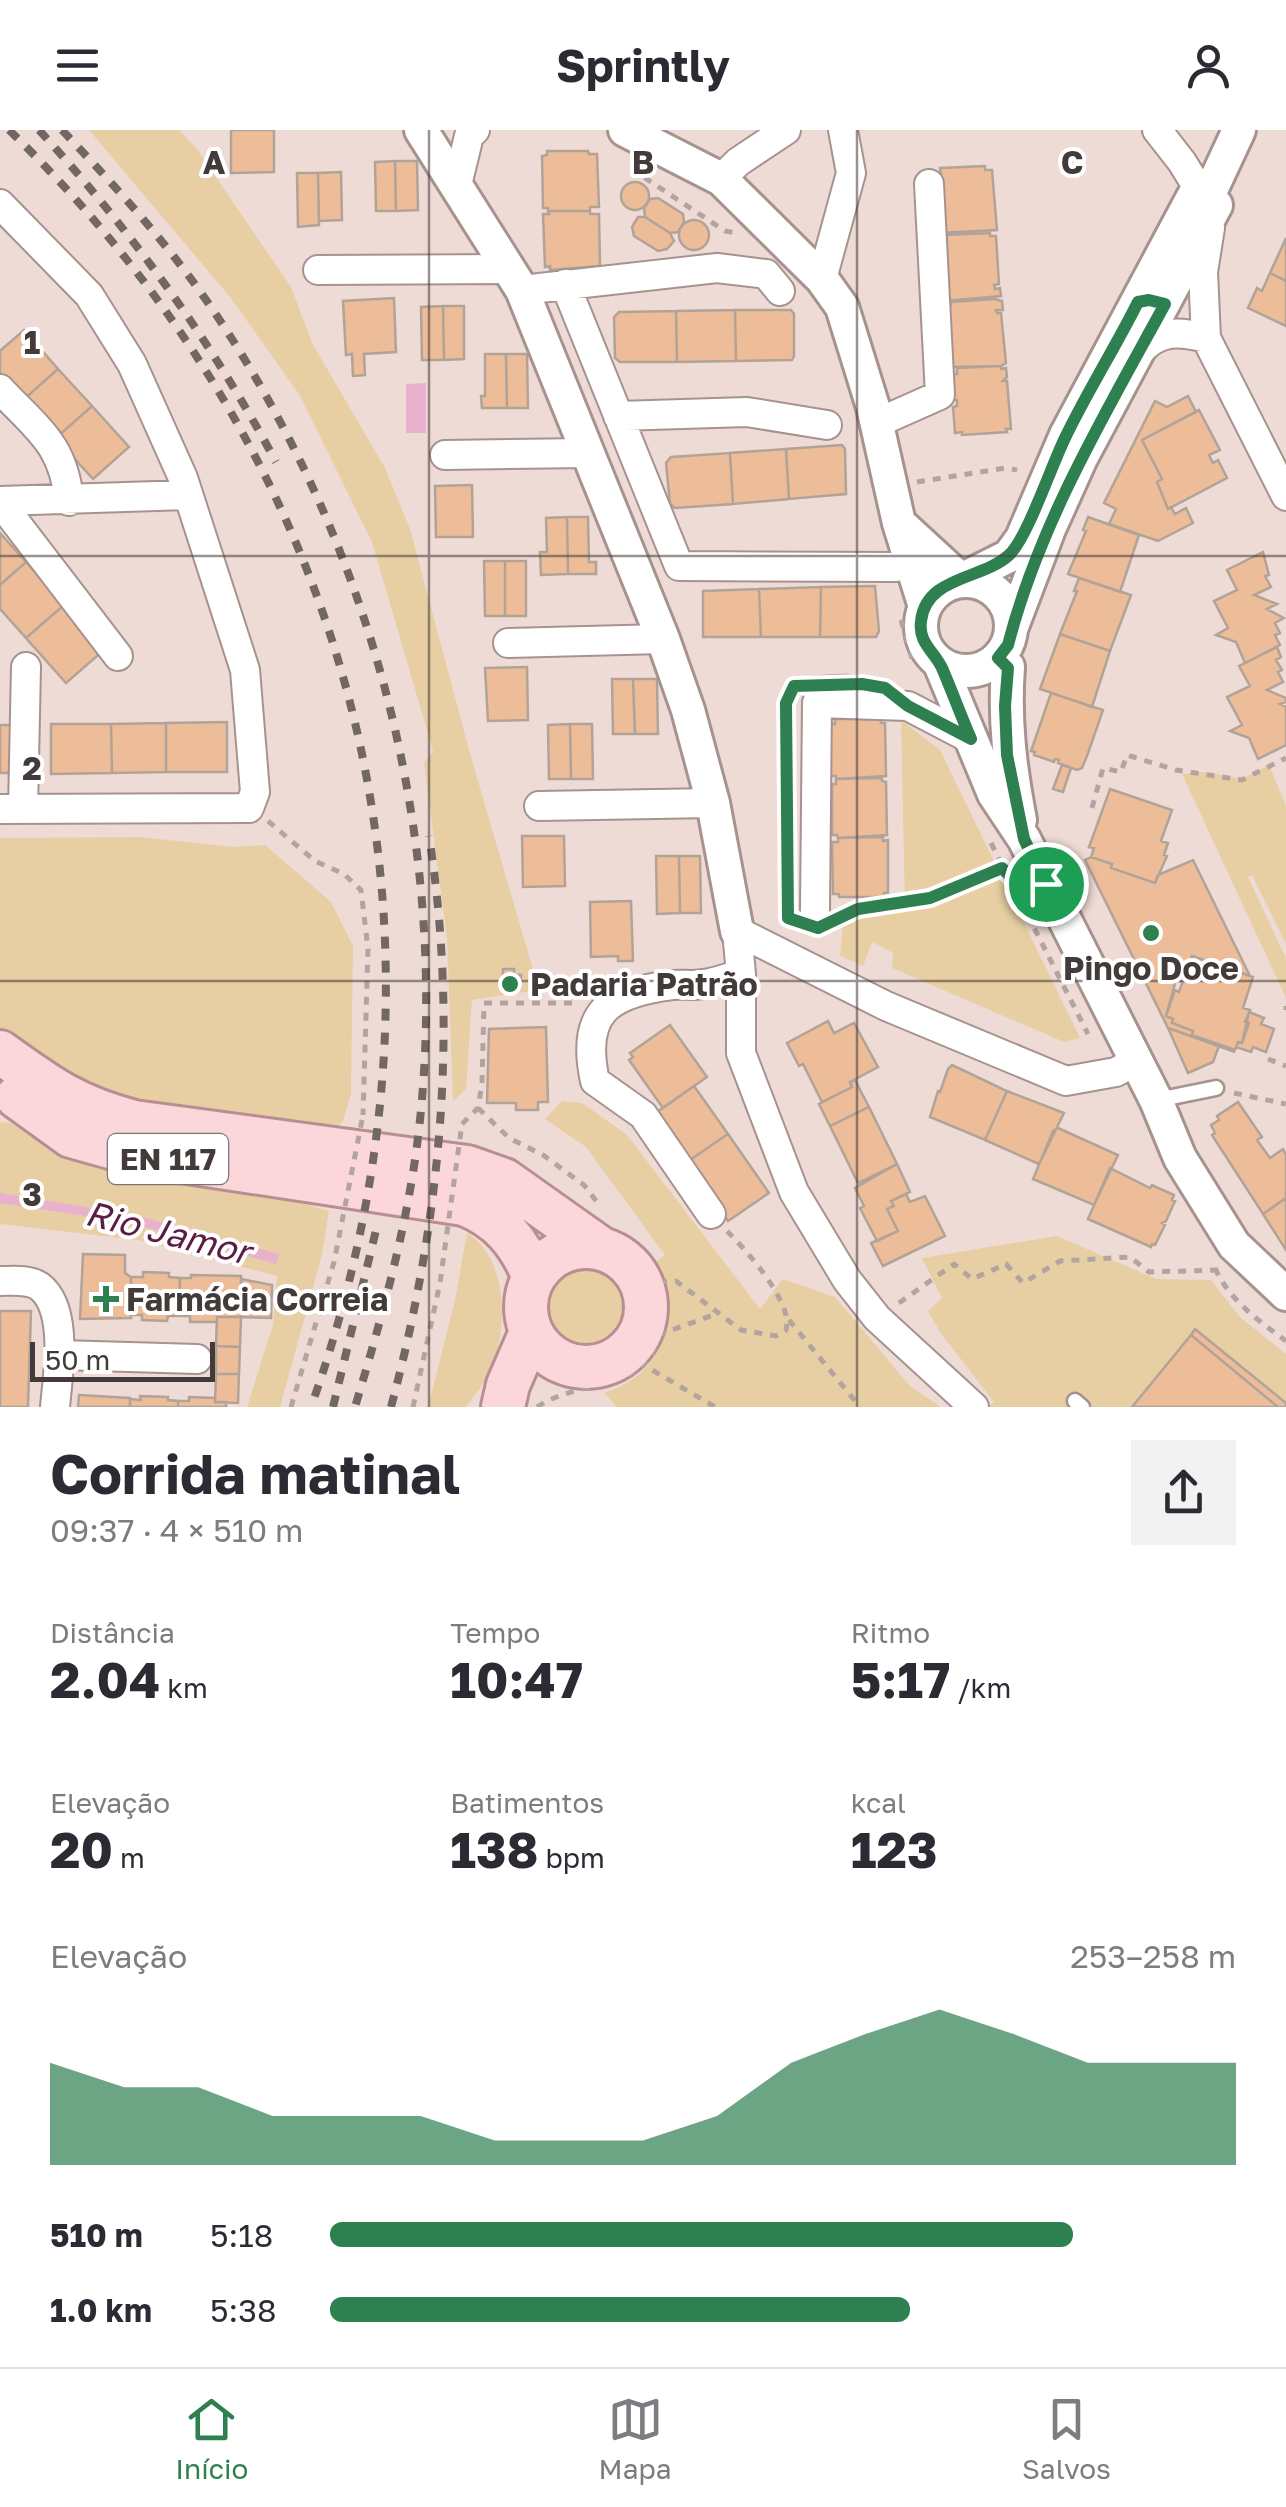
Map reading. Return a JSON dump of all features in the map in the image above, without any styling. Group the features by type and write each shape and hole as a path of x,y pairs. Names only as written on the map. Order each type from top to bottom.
{"main road":[{"name":"EN 117","path":"0,1052 56,1093 90,1110 134,1122 492,1174 615,1245 643,1287 647,1313 639,1338 642,1351"},
{"name":"EN 117","path":"0,1085 72,1136 135,1154 464,1204 505,1229 534,1277"},
{"path":"615,1245 581,1247 546,1262 526,1295 530,1332 557,1361 576,1368 602,1366 642,1351"},
{"path":"503,1407 530,1332"},
{"path":"518,1407 576,1368"}],"street":[{"path":"421,130 515,279 688,710 713,803 737,931 741,1053 794,1192 846,1280 877,1318 974,1407"},
{"path":"457,185 469,136 475,130"},
{"path":"625,130 721,179 822,279 842,307 877,423 899,522 924,607"},
{"path":"721,179 738,162 786,130"},
{"path":"822,279 851,173 843,130"},
{"path":"1157,130 1210,206"},
{"path":"1239,130 1210,206 1203,272 1205,328 1286,496"},
{"path":"877,423 940,395 929,184"},
{"path":"1140,351 1152,303 1193,197 1210,206"},
{"path":"0,204 89,295 132,364 188,495 245,670 255,792 249,808 12,809 26,668"},
{"path":"318,270 565,284 717,268 766,274 780,291"},
{"path":"565,284 679,566 896,567"},
{"path":"1152,303 1205,328"},
{"path":"1152,303 1066,435 1022,538 1009,556 933,594 924,607 922,638 940,664 994,794 1024,839 1202,1199 1234,1245 1286,1294"},
{"path":"940,664 970,672 986,667 1005,644 1049,529 1140,351 1152,338 1165,333 1205,328"},
{"path":"0,389 56,449 66,472 69,501"},
{"path":"618,416 747,412 827,425"},
{"path":"444,455 588,453"},
{"path":"0,502 188,495"},
{"path":"0,502 118,656"},
{"path":"899,522 962,580 978,582 1001,597 1010,614 1005,644 1007,755 1024,839"},
{"path":"508,643 663,640"},
{"path":"815,910 818,703 908,706 971,739"},
{"path":"539,806 713,803"},
{"path":"737,931 886,1006 1066,1081 1116,1072 1136,1060"},
{"path":"711,1214 643,1115 596,1081 589,1041 611,1001 672,985 705,984 741,974"},
{"path":"0,1281 38,1286 54,1304 60,1354 55,1407"},
{"path":"60,1354 196,1359"}],"lane":[{"path":"788,918 786,703 794,686 862,684 885,688 908,706"},
{"path":"1156,1100 1216,1088"}],"path":[{"path":"888,473 916,482 1006,468 1017,470"},
{"path":"1092,808 1102,768 1121,772 1126,755 1176,770 1242,780 1286,758"},
{"path":"273,824 315,861 344,874 362,890 368,949 363,1115 334,1262 291,1407"},
{"path":"788,918 818,928 858,909 930,898 1002,868 1022,888 1046,884"},
{"path":"413,1407 440,1283 462,1124 478,1108 484,1003 611,1001"},
{"path":"1268,1059 1286,1066"},
{"path":"1216,1088 1286,1104"},
{"path":"478,1108 509,1138 543,1155 589,1190"},
{"path":"711,1214 750,1254 789,1320 860,1407"},
{"path":"537,1407 565,1392 615,1383 642,1351 662,1302 659,1282 644,1256 615,1245"},
{"path":"877,1318 954,1264 972,1279 1006,1264 1023,1284 1060,1261 1130,1257 1149,1272 1216,1270"},
{"path":"659,1282 676,1281 740,1330 776,1336 786,1330 789,1320"},
{"path":"642,1351 716,1314"},
{"path":"642,1351 715,1407"}],"shaded area":[{"path":"89,130 179,130 196,148 291,287 312,343 385,468 410,529 539,990 472,1000 466,1089 453,1101 447,937 424,763 433,751 372,542 299,394 230,297"},
{"path":"901,720 940,750 1080,1038 1064,1042 892,968 893,953 872,942 863,966 840,956 845,903 905,909"},
{"path":"1269,765 1286,806 1286,944 1252,875 1248,877 1286,958 1286,998 1182,774 1204,772 1242,779"},
{"path":"141,837 233,847 265,845 331,902 353,946 351,1093 343,1121 330,1134 113,1102 0,1041 0,838"},
{"path":"562,1101 582,1103 627,1135 760,1309 783,1279 835,1297 910,1386 941,1407 617,1407 604,1393 643,1370 664,1334 666,1297 653,1264 665,1255 586,1147 545,1119"},
{"path":"0,1122 11,1123 44,1145 103,1169 277,1196 329,1211 322,1255 280,1407 247,1407 273,1325 277,1276 139,1240 0,1224"},
{"path":"467,1233 481,1244 497,1276 502,1313 497,1351 490,1373 466,1407 428,1407 455,1300"},
{"path":"1057,1236 1156,1279 1211,1280 1240,1317 1286,1354 1286,1407 986,1407 994,1402 928,1311 942,1298 922,1258"},
{"path":"585,1265 609,1272 621,1284 628,1308 621,1332 609,1344 585,1351 561,1344 549,1332 542,1308 549,1284 561,1272"}],"water":[{"path":"426,383 426,433 406,433 406,384"},
{"name":"Rio Jamor","path":"0,1193 134,1215 279,1254 276,1264 131,1223 0,1203"}],"building":[{"path":"231,130 274,130 274,172 231,173"},
{"path":"547,151 597,154 599,207 590,207 590,211 543,208 542,156"},
{"path":"395,161 417,161 418,210 396,211"},
{"path":"395,161 396,211 376,211 375,162"},
{"path":"985,166 985,170 992,170 997,230 939,233 934,174 941,174 940,168"},
{"path":"341,172 342,220 319,221 318,173"},
{"path":"297,173 318,173 319,225 298,227"},
{"path":"635,182 645,186 649,196 645,206 635,210 625,206 621,196 625,186"},
{"path":"658,198 683,214 684,222 678,232 670,233 645,217 644,208 650,199"},
{"path":"548,211 599,214 600,266 550,270 550,266 545,267 543,214 549,214"},
{"path":"638,217 645,217 670,233 674,241 667,249 658,251 634,236 632,227"},
{"path":"694,220 708,229 709,235 700,249 694,250 680,241 679,235 688,221"},
{"path":"946,235 996,236 999,284 994,285 995,289 1000,288 1001,296 945,301 939,240 946,240"},
{"path":"1286,238 1286,281 1270,273"},
{"path":"1270,273 1286,281 1286,326 1248,308 1257,288 1262,291"},
{"path":"394,298 396,352 364,354 365,375 353,376 352,354 346,355 343,301"},
{"path":"1002,301 1003,310 996,310 1001,313 1006,363 950,367 944,306 951,302"},
{"path":"443,306 444,360 422,360 421,307"},
{"path":"443,306 464,306 464,359 444,360"},
{"path":"735,310 791,310 792,360 736,361"},
{"path":"735,310 736,361 677,362 676,311"},
{"path":"676,311 677,362 620,362 615,358 614,317 619,312"},
{"path":"24,330 58,369 22,401 0,376 0,351"},
{"path":"485,354 506,354 507,408 482,408"},
{"path":"506,354 527,354 528,408 507,408"},
{"path":"957,368 1006,368 1003,381 1007,381 1011,429 955,433 953,407 957,400 953,400 951,374 957,374"},
{"path":"58,369 92,406 56,438 22,401"},
{"path":"1188,396 1196,412 1142,440 1162,479 1157,482 1168,509 1171,507 1175,514 1186,508 1193,523 1158,541 1109,524 1116,509 1104,503 1155,401 1167,407"},
{"path":"92,406 129,447 93,479 56,438"},
{"path":"1199,410 1220,450 1209,455 1213,463 1218,460 1227,478 1168,509 1157,482 1162,479 1142,440"},
{"path":"842,445 846,494 789,499 786,449"},
{"path":"786,449 789,499 733,504 730,453"},
{"path":"730,453 733,504 675,508 670,504 666,463 671,457"},
{"path":"472,485 473,537 436,537 435,486"},
{"path":"567,517 588,517 589,562 596,562 596,574 568,574"},
{"path":"567,517 568,574 541,575 540,552 547,552 546,518"},
{"path":"1088,517 1139,535 1120,592 1068,574"},
{"path":"0,533 26,562 0,585"},
{"path":"1263,552 1269,575 1265,576 1271,587 1254,595 1277,604 1267,609 1284,618 1275,623 1280,645 1245,663 1236,642 1216,635 1228,628 1214,601 1237,590 1227,570"},
{"path":"484,561 505,561 505,616 485,616"},
{"path":"505,561 526,561 526,616 505,616"},
{"path":"26,562 64,605 26,638 0,609 0,585"},
{"path":"1079,578 1131,595 1110,651 1060,634"},
{"path":"875,586 879,631 876,637 820,637 821,587"},
{"path":"821,587 820,637 761,637 759,589"},
{"path":"759,589 761,637 703,637 703,591"},
{"path":"64,605 104,650 66,683 26,638"},
{"path":"1060,634 1110,651 1092,707 1040,689"},
{"path":"1277,647 1281,657 1276,660 1282,670 1278,672 1283,682 1267,690 1286,698 1280,704 1286,707 1286,745 1258,759 1249,738 1230,731 1242,725 1227,697 1250,686 1239,666"},
{"path":"527,667 528,720 488,721 485,668"},
{"path":"612,679 633,679 635,734 613,734"},
{"path":"633,679 657,679 658,734 635,734"},
{"path":"1051,693 1103,710 1082,768 1077,770 1031,751"},
{"path":"835,719 881,719 885,723 886,776 830,776 830,724 835,724"},
{"path":"227,722 227,772 166,772 166,723"},
{"path":"166,723 166,772 112,773 111,724"},
{"path":"51,724 111,724 112,773 51,774"},
{"path":"570,724 571,779 549,779 548,725"},
{"path":"570,724 592,724 593,779 571,779"},
{"path":"0,725 12,725 12,773 0,773"},
{"path":"1062,765 1071,768 1063,792 1053,789"},
{"path":"882,778 886,782 887,835 832,835 832,784 836,784 836,779"},
{"path":"1110,789 1172,810 1161,841 1168,843 1164,855 1167,856 1155,883 1091,857 1094,848 1089,847"},
{"path":"522,836 564,836 565,886 523,887"},
{"path":"883,837 883,841 888,840 888,893 884,897 833,894 832,842 838,842 838,838"},
{"path":"656,856 679,856 680,913 657,914"},
{"path":"679,856 700,856 701,913 680,913"},
{"path":"1091,857 1155,883 1158,875 1193,860 1250,976 1192,956 1182,982 1176,980 1166,1016 1173,1019 1172,1023 1193,1031 1192,1035 1235,1052 1168,1028 1085,860"},
{"path":"631,901 633,961 618,961 618,956 591,957 590,902"},
{"path":"1192,956 1253,977 1243,1008 1250,1010 1245,1022 1249,1023 1235,1050 1192,1035 1193,1031 1172,1023 1173,1019 1166,1016"},
{"path":"503,969 514,969 514,975 521,975 520,989 502,988"},
{"path":"1249,1012 1264,1018 1261,1024 1274,1029 1266,1052 1236,1047 1238,1042 1242,1043"},
{"path":"828,1021 834,1033 854,1023 878,1067 850,1082 852,1087 822,1102 803,1064 799,1066 787,1043"},
{"path":"670,1025 707,1077 663,1108 629,1060 633,1057 630,1053"},
{"path":"546,1027 548,1102 538,1102 538,1110 516,1110 516,1103 487,1103 489,1029"},
{"path":"1168,1028 1219,1046 1213,1062 1188,1073"},
{"path":"952,1065 1007,1091 985,1140 930,1117"},
{"path":"855,1080 869,1107 830,1126 819,1104 852,1087 850,1082"},
{"path":"694,1086 728,1134 684,1164 651,1116"},
{"path":"1007,1091 1064,1113 1039,1164 985,1140"},
{"path":"1238,1102 1262,1137 1257,1140 1270,1158 1283,1149 1286,1155 1286,1198 1263,1214 1212,1135 1215,1133 1211,1125 1219,1120 1217,1116"},
{"path":"869,1107 897,1164 858,1183 830,1126"},
{"path":"1058,1128 1118,1155 1094,1205 1033,1179 1053,1131"},
{"path":"728,1134 769,1193 728,1221 721,1221 684,1164"},
{"path":"897,1164 910,1192 891,1201 894,1206 887,1209 898,1231 877,1241 860,1208 864,1206 855,1188"},
{"path":"1110,1168 1174,1195 1175,1201 1155,1245 1151,1247 1088,1219"},
{"path":"906,1194 910,1202 925,1196 945,1236 883,1266 871,1243 898,1231 887,1209 894,1206 891,1201"},
{"path":"1286,1198 1286,1250 1263,1214"},
{"name":"Farmácia Correia","path":"83,1254 125,1255 125,1273 131,1277 131,1318 80,1319"},
{"path":"143,1272 169,1273 169,1277 180,1278 179,1316 168,1316 167,1321 142,1320 142,1315 131,1315 131,1277 143,1277"},
{"path":"241,1276 241,1317 190,1322 190,1316 179,1316 180,1278"},
{"path":"241,1279 272,1285 271,1318 241,1317"},
{"path":"0,1311 31,1311 28,1407 0,1407"},
{"path":"217,1317 241,1317 240,1347 216,1346"},
{"path":"1195,1329 1286,1403 1286,1407 1278,1407 1191,1335"},
{"path":"1191,1335 1278,1407 1132,1407"},
{"path":"216,1346 240,1347 239,1374 216,1374"},
{"path":"216,1374 239,1374 238,1403 215,1402"},
{"path":"79,1395 130,1398 130,1407 78,1407"},
{"path":"140,1396 168,1397 178,1401 178,1407 130,1407 130,1399 141,1400"},
{"path":"189,1397 215,1398 215,1402 226,1402 226,1407 178,1407 178,1401 189,1401"}],"railway":[{"path":"9,130 130,264 229,409 304,562 355,723 382,889 384,1060 360,1233 311,1407"},
{"path":"39,130 168,288 225,373 276,462"},
{"path":"62,130 171,253 262,389 312,485 353,586 385,689 408,796 422,903 426,1012 420,1120 410,1193 355,1407"},
{"path":"391,1407 422,1266 440,1123 443,980 429,836"},
{"path":"333,1407 377,1226"}],"place":[{"name":"Pingo Doce","path":"1151,933"},
{"name":"Padaria Patrão","path":"510,984"},
{"name":"Farmácia Correia","path":"106,1299"}],"route":[{"path":"1149,300 1165,304 1082,458 1049,529 1008,645 998,658 1008,668 1007,755 1024,839 1046,884 1022,888 1002,868 930,898 858,909 818,928 788,918 786,703 794,686 862,684 885,688 908,706 971,739 940,664 922,638 924,607 946,585 1009,556 1022,538 1066,435 1138,302 1149,300"}]}
